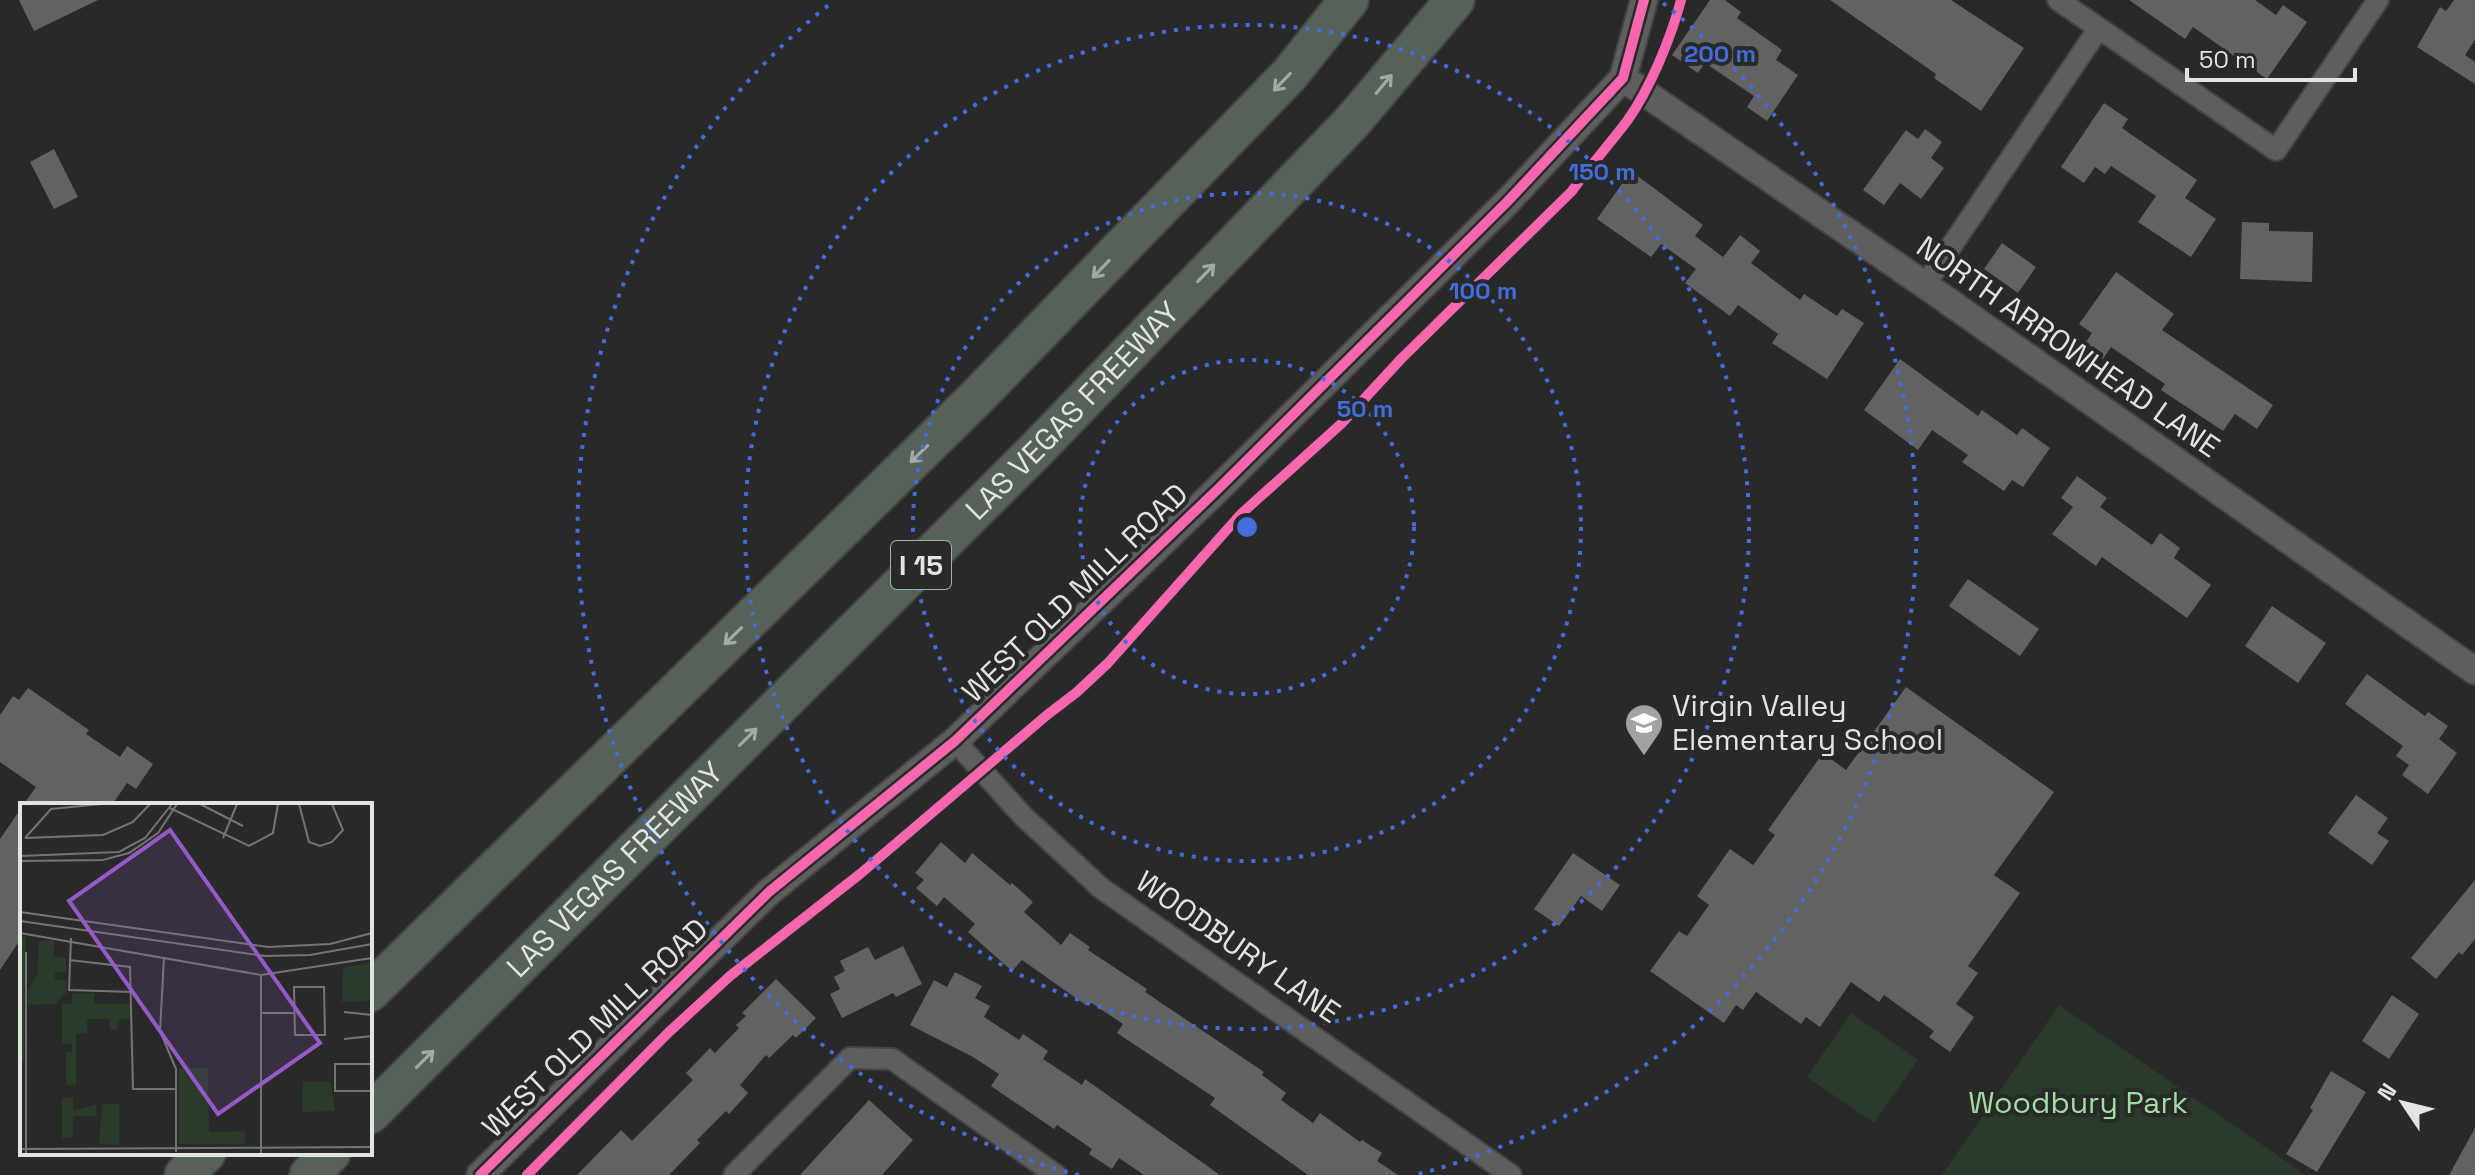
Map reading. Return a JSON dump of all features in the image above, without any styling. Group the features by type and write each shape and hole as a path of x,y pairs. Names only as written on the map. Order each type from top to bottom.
{"highway":[{"name":"I 15","path":"372,990 977,397 1290,74 1349,0"},
{"name":"LAS VEGAS FREEWAY","path":"372,1112 1036,450 1352,122 1455,0"},
{"path":"184,1175 204,1155"},
{"path":"309,1175 329,1155"}],"street":[{"name":"WEST OLD MILL ROAD","path":"480,1175 770,891 955,741 1360,349 1559,148 1623,78 1644,0"},
{"path":"2058,0 2276,150 2378,0"},
{"path":"1925,285 2099,28"},
{"name":"NORTH ARROWHEAD LANE","path":"1623,78 1925,285 2475,671"},
{"name":"WOODBURY LANE","path":"955,741 1023,816 1101,888 1511,1175"},
{"path":"734,1175 850,1058 892,1059 1056,1175"}],"green space":[{"name":"Woodbury Park","path":"2059,1005 2306,1175 1942,1175"},
{"path":"1851,1013 1918,1060 1874,1123 1807,1077"}],"building":[{"path":"19,0 98,0 34,31"},
{"path":"1710,0 1725,0 1741,12 1737,18 1782,50 1776,60 1798,75 1767,121 1747,107 1754,96 1705,63 1698,73 1672,55"},
{"path":"1830,0 1951,0 2024,48 1981,111 1934,78 1936,74"},
{"path":"2129,0 2255,0 2276,15 2283,5 2307,22 2267,79 2193,27 2185,39"},
{"path":"2454,0 2475,0 2475,40 2465,55 2475,62 2475,84 2417,47 2440,7 2446,11"},
{"path":"2104,103 2128,119 2122,128 2197,180 2185,198 2216,219 2191,257 2138,222 2156,196 2111,166 2105,174 2095,167 2084,183 2061,167"},
{"path":"1925,129 1942,142 1931,158 1944,168 1921,199 1900,183 1884,205 1863,190 1906,130 1918,139"},
{"path":"54,149 78,197 54,209 30,162"},
{"path":"1631,171 1703,225 1695,236 1723,257 1740,235 1760,251 1751,263 1800,300 1804,294 1837,316 1842,309 1864,323 1827,379 1772,343 1778,334 1738,305 1730,316 1685,283 1696,269 1661,244 1651,257 1597,219"},
{"path":"2242,222 2269,223 2269,231 2313,232 2312,282 2240,279"},
{"path":"2002,243 2036,267 2018,293 1984,269"},
{"path":"2116,272 2174,314 2162,330 2273,405 2257,429 2235,414 2223,431 2161,390 2165,384 2111,347 2103,359 2084,345 2092,333 2079,324"},
{"path":"1900,359 1978,416 1982,410 2017,435 2022,428 2050,448 2023,487 2012,480 2004,491 1962,462 1968,455 1932,430 1918,450 1864,410"},
{"path":"2077,476 2107,498 2100,507 2152,545 2160,533 2180,548 2174,558 2211,585 2187,618 2102,557 2096,566 2052,534 2073,507 2061,498"},
{"path":"1968,579 2039,629 2020,656 1949,606"},
{"path":"2272,606 2326,643 2298,683 2245,646"},
{"path":"2367,674 2425,716 2428,712 2448,726 2439,739 2457,753 2428,794 2402,775 2409,765 2396,756 2403,746 2345,704"},
{"path":"1906,687 2054,792 1994,875 2020,893 1968,966 1978,973 1956,1004 1974,1017 1950,1052 1929,1037 1934,1031 1884,995 1879,1002 1851,982 1820,1027 1806,1017 1801,1024 1756,992 1743,1010 1736,1005 1724,1023 1650,971 1679,931 1687,936 1709,905 1697,896 1730,849 1753,865 1775,835 1768,830 1823,753 1846,770"},
{"path":"28,688 89,730 86,734 120,757 127,746 153,764 136,789 127,783 113,803 24,803 36,787 0,762 0,715 13,696 19,700"},
{"path":"2356,795 2388,818 2377,833 2389,841 2372,865 2328,833"},
{"path":"20,810 20,940 0,970 0,839"},
{"path":"941,842 965,863 972,853 1010,885 1012,883 1033,902 1024,912 1061,945 1070,933 1090,947 1088,950 1147,989 1145,992 1264,1072 1262,1075 1286,1093 1281,1100 1313,1123 1320,1113 1360,1142 1362,1140 1382,1153 1377,1161 1398,1175 1308,1175 1210,1105 1215,1098 1117,1033 1123,1024 1090,1002 1087,1006 1022,960 1012,971 968,932 975,924 944,897 937,906 916,888 924,880 915,873"},
{"path":"1573,853 1620,885 1602,911 1581,896 1559,926 1534,909"},
{"path":"2475,880 2475,939 2436,979 2411,958"},
{"path":"903,946 922,984 896,997 893,993 842,1018 830,994 840,989 834,977 845,971 840,961 868,947 875,960"},
{"path":"955,972 982,986 975,998 990,1006 984,1017 1019,1040 1023,1034 1048,1051 1043,1059 1082,1085 1085,1079 1220,1175 1144,1175 1119,1158 1112,1169 1089,1154 1092,1149 1057,1125 1054,1129 991,1086 999,1074 910,1025 934,980 947,987"},
{"path":"776,979 816,1018 769,1058 766,1055 740,1085 748,1093 729,1114 726,1111 697,1140 700,1143 669,1175 577,1175 621,1130 632,1141 693,1080 686,1073 710,1048 715,1053 739,1028 736,1025 746,1016 742,1013"},
{"path":"2392,995 2419,1014 2389,1059 2362,1041"},
{"path":"2331,1071 2366,1092 2317,1172 2286,1154 2313,1110 2310,1108"},
{"path":"869,1100 913,1140 882,1175 800,1175"},
{"path":"2475,1128 2475,1175 2449,1175"}],"cycle path":[{"path":"480,1175 770,891 955,741 1217,490 1508,201 1623,78 1644,0"},
{"path":"527,1175 669,1032 730,976 860,874 1108,663 1241,514 1341,424 1401,359 1572,191 1627,121 1644,94 1666,47 1681,0"}],"place":[{"name":"Virgin Valley Elementary School","path":"1644,757"}]}
